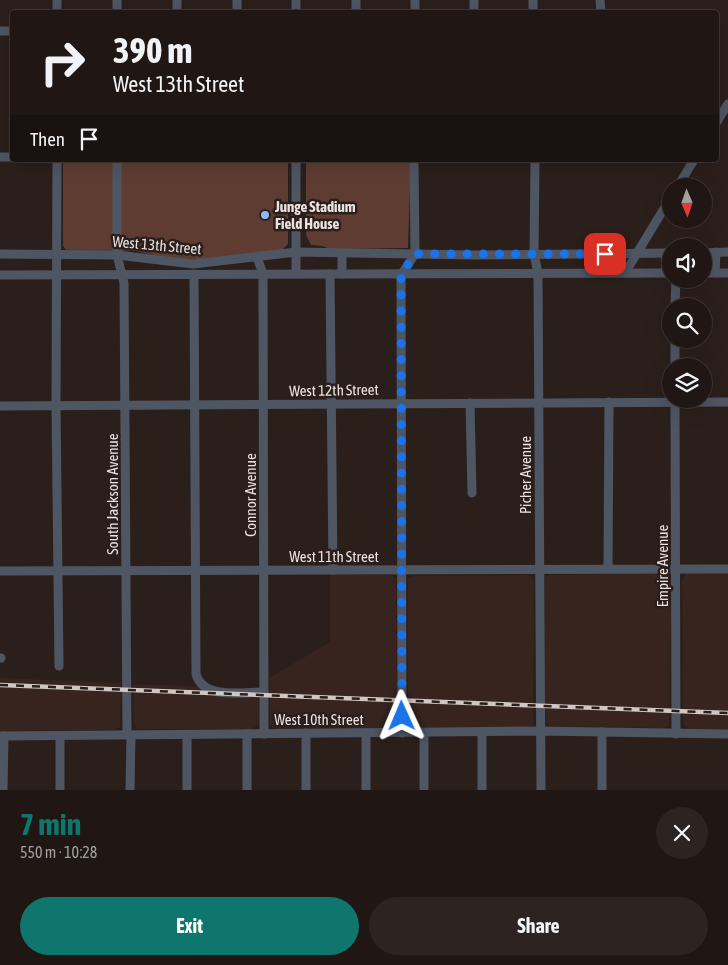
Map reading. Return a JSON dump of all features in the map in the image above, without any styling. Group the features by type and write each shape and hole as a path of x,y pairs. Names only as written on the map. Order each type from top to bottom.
{"street":[{"path":"719,118 728,104"},
{"path":"57,162 56,406 59,666"},
{"name":"South Jackson Avenue","path":"117,162 117,254 124,276 130,790"},
{"path":"296,162 296,274"},
{"path":"402,733 401,275 415,254 414,162"},
{"name":"Picher Avenue","path":"535,162 534,254 538,273 541,790"},
{"path":"683,178 693,162"},
{"path":"625,273 662,211"},
{"name":"West 13th Street","path":"0,254 117,254 193,264 296,252 342,254 662,253"},
{"path":"712,252 728,252"},
{"path":"716,252 715,273 728,273"},
{"path":"342,254 342,274"},
{"path":"472,273 474,254"},
{"path":"605,254 606,273"},
{"name":"Connor Avenue","path":"257,257 263,274 264,734"},
{"name":"West 13th Street","path":"0,275 662,273"},
{"path":"194,274 197,679 205,690 264,692"},
{"path":"330,274 333,570"},
{"name":"West 12th Street","path":"0,406 662,400"},
{"name":"West 12th Street","path":"712,401 728,402"},
{"path":"608,569 609,402"},
{"path":"470,403 472,492"},
{"name":"Empire Avenue","path":"675,408 676,734"},
{"name":"West 11th Street","path":"0,571 728,569"},
{"name":"West 10th Street","path":"2,736 540,731 728,734"},
{"path":"482,732 482,790"},
{"path":"602,732 602,790"},
{"path":"306,733 306,790"},
{"path":"366,733 366,790"},
{"path":"424,733 424,790"},
{"path":"247,734 247,790"},
{"path":"187,735 187,790"},
{"path":"2,736 3,790"},
{"path":"60,736 60,790"}],"shaded area":[{"path":"63,162 288,162 288,244 282,250 239,258 178,260 135,251 66,250 63,246"},
{"path":"306,162 411,162 408,248 330,249 311,245 306,235"},
{"path":"666,574 671,578 669,726 663,728 549,726 546,721 545,702 545,577 550,575"},
{"path":"686,574 728,574 728,729 689,729 683,724 682,580"},
{"path":"330,575 392,575 396,580 397,721 390,728 276,729 270,725 269,678 330,642"},
{"path":"528,575 532,577 534,583 533,725 527,727 414,727 409,719 408,697 408,578 413,576"},
{"path":"0,678 121,683 120,727 114,730 0,731"},
{"path":"134,684 258,689 259,724 252,729 137,729 134,724"}],"railway":[{"path":"0,685 728,713"}],"place":[{"name":"Junge Stadium Field House","path":"265,215"}],"route":[{"path":"402,716 401,275 415,254 605,254"}]}
